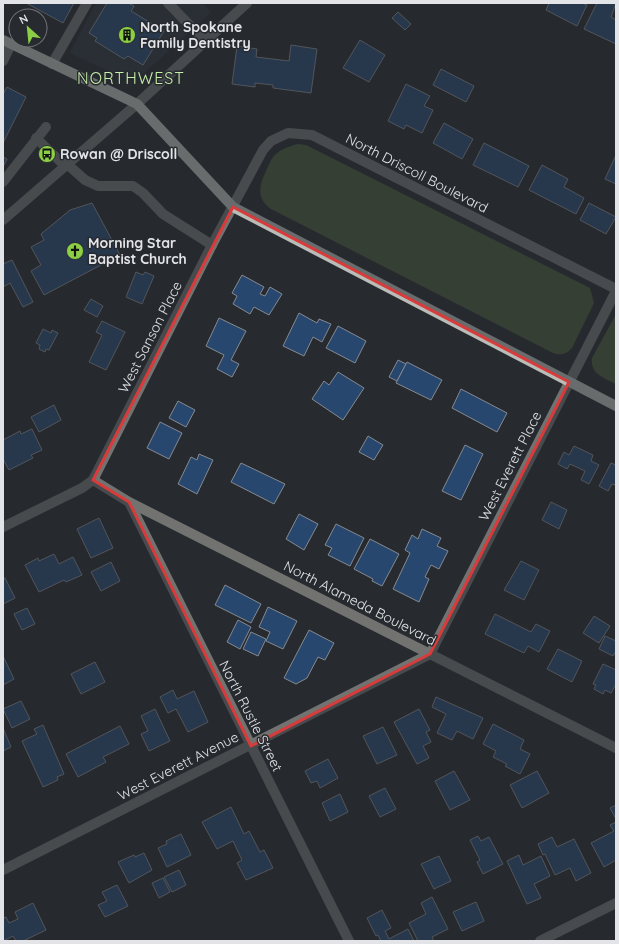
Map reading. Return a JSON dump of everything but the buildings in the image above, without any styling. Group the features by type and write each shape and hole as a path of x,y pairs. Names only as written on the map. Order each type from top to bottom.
{"main road":[{"path":"7,42 137,104 233,207 616,406"}],"street":[{"path":"52,64 87,3"},
{"path":"168,3 205,41"},
{"path":"3,220 137,104 247,3"},
{"path":"3,61 7,42"},
{"path":"3,182 46,126"},
{"name":"North Driscoll Boulevard","path":"233,207 263,150 271,141 288,133 312,135 616,290"},
{"path":"36,138 85,180 98,186 133,186 143,193 163,214 212,245"},
{"name":"West Sanson Place","path":"93,480 212,245 233,207"},
{"name":"West Everett Place","path":"430,654 616,290"},
{"path":"3,527 82,488 93,480"},
{"name":"North Alameda Boulevard","path":"93,480 129,502 616,748"},
{"name":"North Rustle Street","path":"129,502 349,941"},
{"name":"West Everett Avenue","path":"3,870 251,746 430,654"},
{"path":"540,941 616,903"}],"highlighted area":[{"path":"233,207 569,382 430,654 251,746 129,502 93,480"}],"shaded area":[{"path":"96,3 202,3 211,12 142,75 130,79 119,76 70,53"}],"green space":[{"path":"298,144 306,145 590,288 594,303 572,348 562,354 551,352 271,209 263,201 260,192 264,176 271,160 278,152"},
{"path":"616,314 616,384 596,372 593,368 592,358"}],"place":[{"name":"North Spokane Family Dentistry","path":"127,35"},
{"name":"Rowan @ Driscoll","path":"47,154"},
{"name":"Morning Star Baptist Church","path":"75,251"}],"district":[{"name":"NORTHWEST","path":"131,78"}]}
